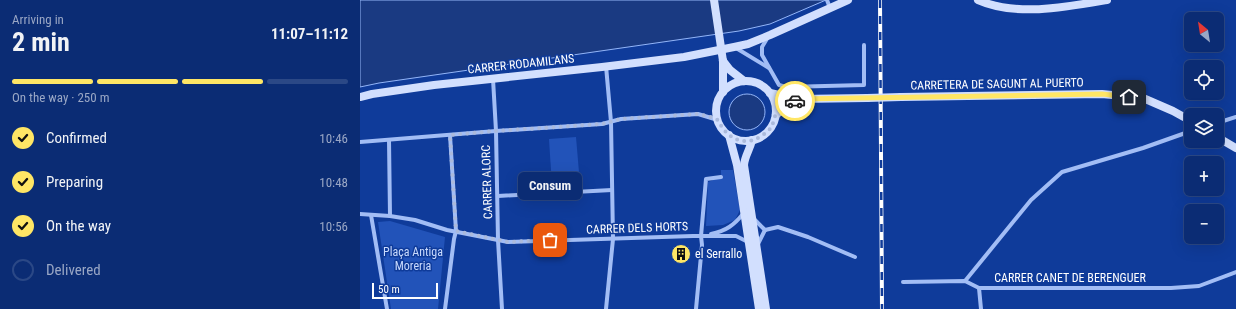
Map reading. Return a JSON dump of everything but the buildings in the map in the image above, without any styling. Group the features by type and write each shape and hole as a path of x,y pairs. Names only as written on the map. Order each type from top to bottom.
{"street":[{"path":"714,0 723,61 723,92"},
{"path":"827,0 830,8"},
{"name":"CARRER RODAMILANS","path":"360,97 434,85 684,57 748,44 770,36 848,0"},
{"path":"978,0 990,5 1041,9 1107,0"},
{"path":"770,36 762,47 762,54 779,85 786,87 864,85 864,45"},
{"path":"734,47 770,68"},
{"path":"723,61 730,70 744,82"},
{"path":"606,66 611,122 613,239 606,309"},
{"name":"CARRER ALORC","path":"493,79 496,131 498,240 502,309"},
{"path":"744,82 759,84 770,93 775,104 776,115 773,125 768,132 752,140 744,141 736,140 722,128 716,112 719,98 723,92 730,86 744,82"},
{"name":"CARRETERA DE SAGUNT AL PUERTO","path":"770,93 798,99 1102,94 1143,98 1184,117"},
{"path":"776,115 786,106 798,99"},
{"path":"360,142 602,124 621,119 698,114 718,120"},
{"path":"1224,121 1236,117"},
{"path":"965,281 1031,200 1062,172 1088,163 1143,148 1184,133"},
{"path":"445,309 456,231 450,135"},
{"path":"729,135 737,165 758,309"},
{"path":"389,140 390,216"},
{"path":"752,140 751,146 745,156 744,165 766,309"},
{"path":"1224,140 1236,148"},
{"path":"696,309 706,179 721,177"},
{"path":"498,196 612,190"},
{"name":"CARRER DELS HORTS","path":"360,214 390,216 415,220 447,230 508,242 736,236 748,242"},
{"name":"CARRER DELS HORTS","path":"701,236 721,232 734,225 744,214"},
{"path":"371,215 387,309"},
{"path":"752,217 765,230"},
{"path":"765,230 778,227 808,236 854,257"},
{"path":"757,246 765,230"},
{"name":"CARRER CANET DE BERENGUER","path":"903,282 965,281 979,288 1172,288 1199,286 1236,272"},
{"path":"979,288 981,309"}],"green space":[{"path":"576,137 580,184 552,186 549,139"},
{"path":"721,170 733,170 740,210 735,220 723,225 706,226 708,182 721,177"},
{"name":"Plaça Antiga Moreria","path":"390,221 445,237 438,309 391,309 378,222"}],"shaded area":[{"path":"360,0 826,0 770,24 739,31 360,87"},
{"path":"747,94 760,99 765,112 760,125 747,130 734,125 729,112 734,99"}],"railway":[{"path":"880,0 882,309"}],"way so far":[{"path":"550,240 508,242 456,231 450,135 602,124 621,119 698,114 718,120 722,128 729,135 736,140 744,141 752,140 768,132 773,125 776,115 786,106 795,101"}],"place":[{"name":"Consum","path":"550,240"},
{"name":"el Serrallo","path":"681,254"}],"route":[{"path":"795,101 798,99 1102,94 1129,97"}]}
